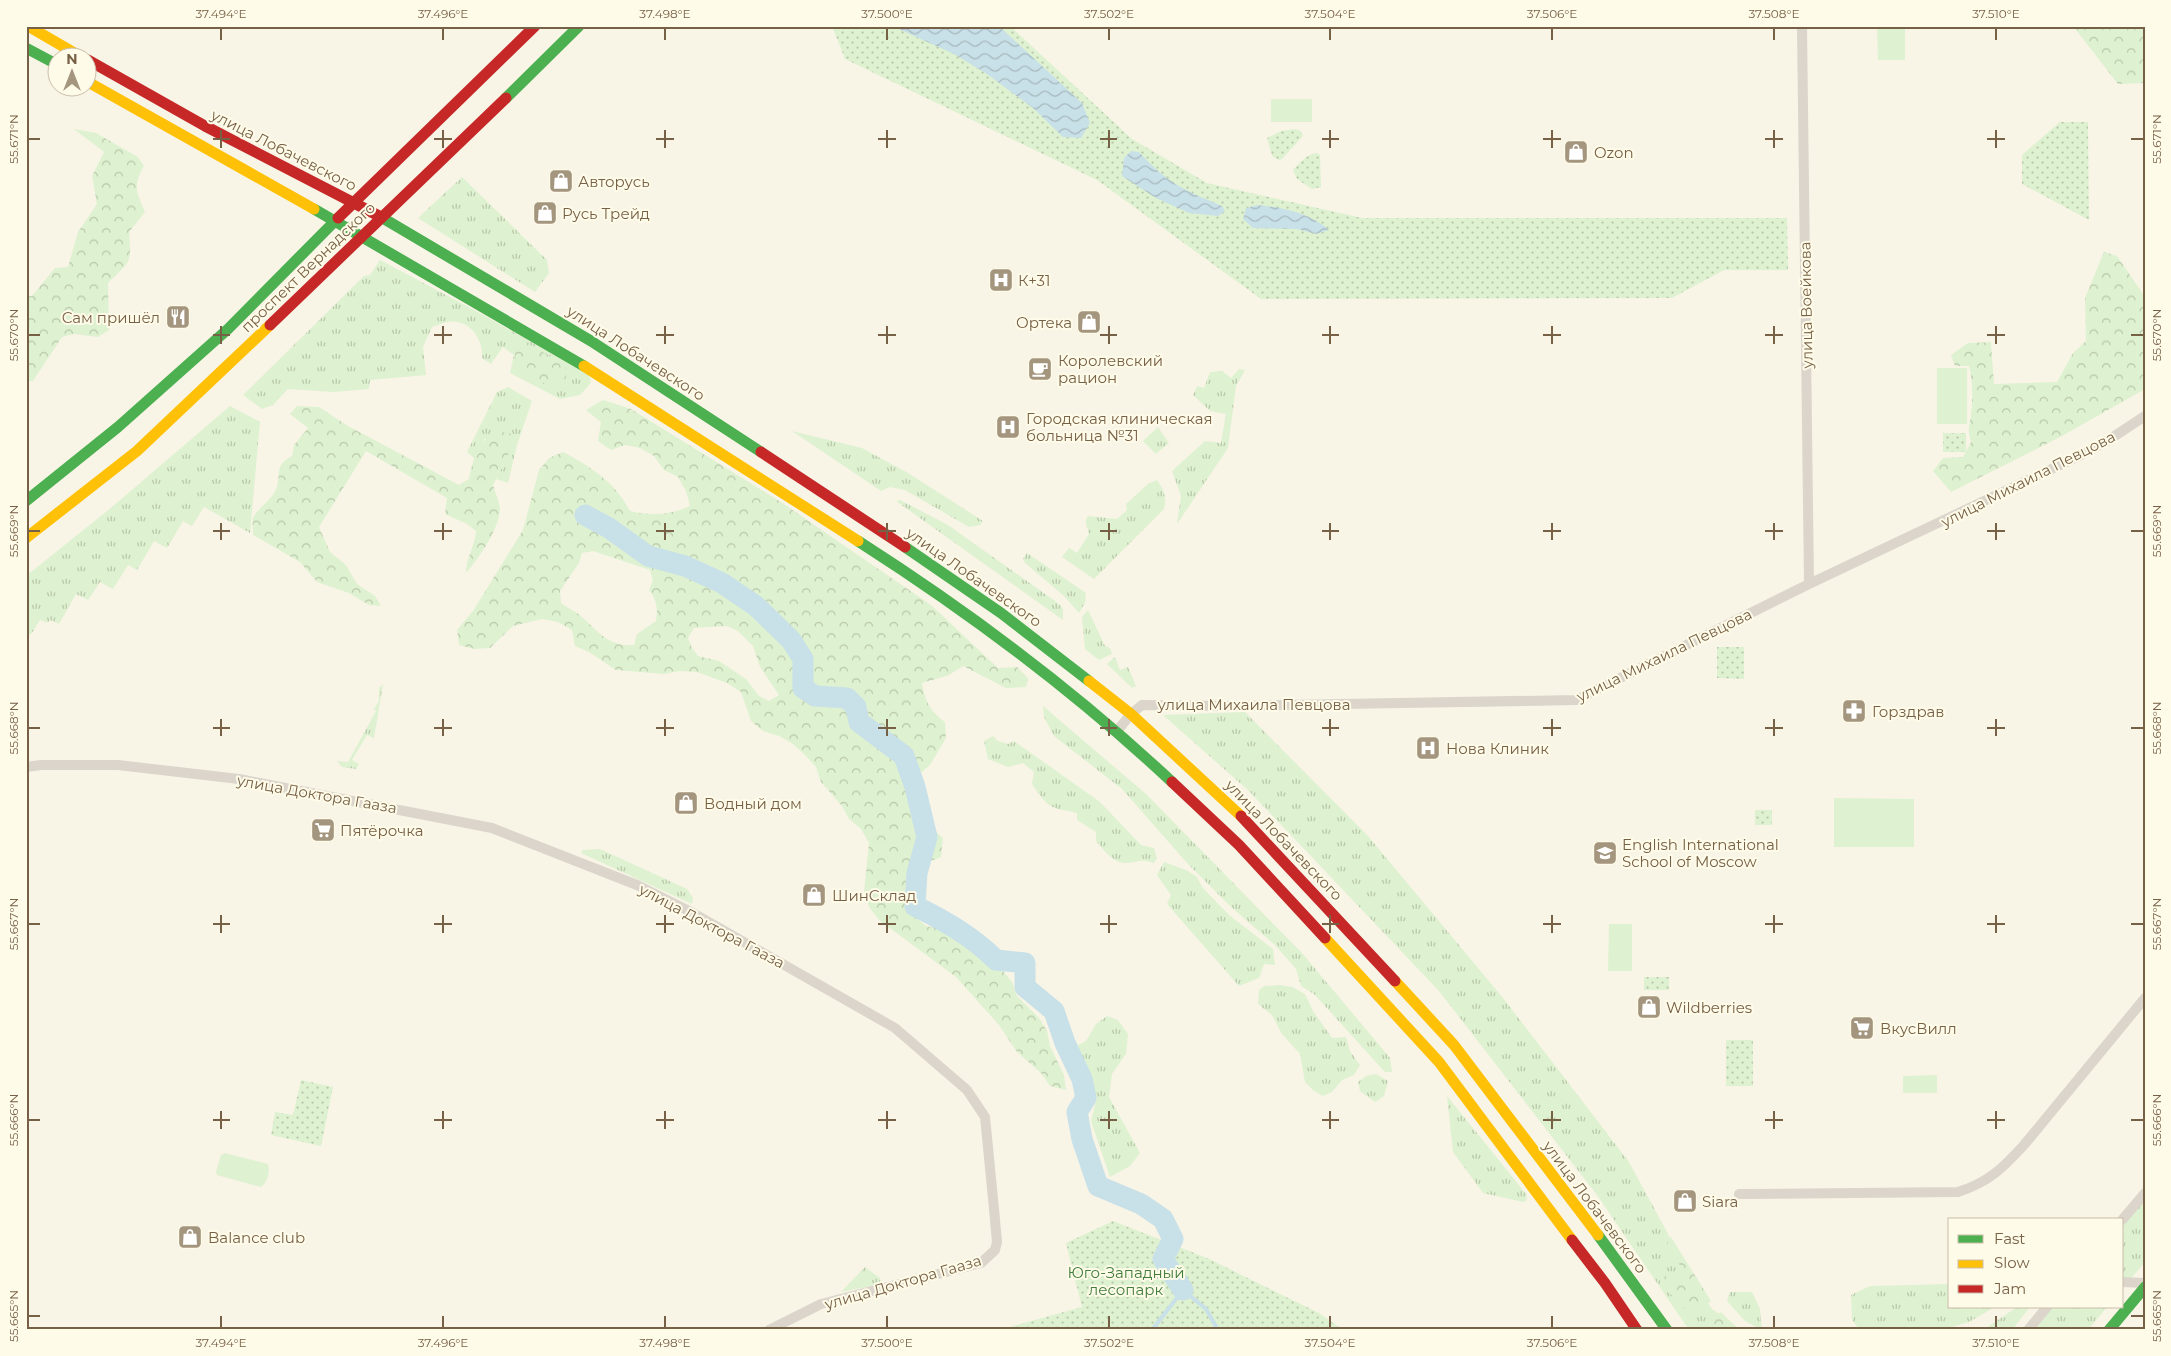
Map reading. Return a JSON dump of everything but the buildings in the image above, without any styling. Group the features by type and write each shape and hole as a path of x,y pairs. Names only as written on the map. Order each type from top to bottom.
{"main road":[{"path":"28,26 66,48"},
{"name":"проспект Вернадского","path":"26,501 118,427 228,329 354,202 536,26"},
{"name":"проспект Вернадского","path":"26,538 137,451 362,238 381,217 579,26"},
{"path":"26,48 48,60"},
{"name":"улица Лобачевского","path":"98,66 205,126 381,217 590,340 889,536 1001,613 1131,714 1255,828 1454,1045 1582,1213 1667,1330"},
{"path":"98,88 362,238 382,247 574,360 935,591 1049,675 1117,731 1239,845 1438,1062 1605,1283 1637,1330"},
{"path":"2110,1330 2145,1287"}],"street":[{"name":"улица Воейкова","path":"1802,26 1809,584"},
{"name":"улица Михаила Певцова","path":"1117,731 1131,714 1142,705 1151,704 1233,706 1576,700 1809,584 2078,456 2108,441 2145,416"},
{"name":"улица Доктора Гааза","path":"26,767 41,765 118,765 239,780 492,828 637,885 693,912 895,1028 967,1090 985,1117 997,1242 995,1250 981,1263 821,1304 769,1330"},
{"path":"1739,1194 1958,1192 1979,1185 2007,1164 2024,1145 2145,998"},
{"path":"2124,1218 2145,1193"},
{"path":"2124,1282 2145,1283"},
{"path":"2028,1330 2046,1308"}],"green space":[{"path":"832,26 1010,26 1132,139 1207,183 1362,218 1787,218 1788,270 1724,270 1672,298 1261,299 1097,180 845,59"},
{"path":"1877,26 1905,26 1905,60 1878,60"},
{"path":"2073,26 2145,26 2145,83 2118,84"},
{"path":"1271,99 1312,99 1312,122 1271,122"},
{"path":"2060,122 2088,122 2089,220 2022,184 2022,155"},
{"path":"74,129 96,133 138,157 144,166 138,179 137,189 145,212 129,232 130,250 128,261 108,283 109,330 98,337 74,334 62,337 33,381 26,381 26,296 32,296 55,268 68,267 78,232 97,204 92,176 104,152"},
{"path":"1296,129 1301,131 1303,136 1282,159 1279,160 1272,156 1267,138 1281,131"},
{"path":"1317,153 1320,155 1321,187 1312,189 1297,179 1293,170 1306,157"},
{"path":"462,177 547,260 549,273 535,292 418,218"},
{"path":"2104,252 2117,256 2145,297 2145,389 2062,436 1951,492 1933,471 1943,458 1963,457 1971,442 1969,428 1972,396 1969,366 1955,366 1951,355 1968,343 1991,342 1994,384 2057,382 2073,353 2086,341 2085,298"},
{"path":"380,260 589,374 591,383 580,395 560,399 510,373 514,355 503,347 491,364 482,358 478,337 473,331 462,323 445,322 432,327 423,347 426,375 370,380 369,389 334,392 288,389 273,405 262,409 243,395 364,276 370,275"},
{"path":"515,340 525,342 565,365 566,381 547,385 516,367 516,355 511,351"},
{"path":"1937,368 1967,368 1967,424 1937,424"},
{"path":"1239,369 1245,370 1236,386 1228,448 1177,524 1181,496 1172,471 1205,441 1221,443 1226,414 1210,411 1193,395 1197,386 1204,388 1210,372 1222,371 1231,378"},
{"path":"508,387 532,401 517,445 508,483 496,479 508,456 485,438 475,459 467,452 497,392"},
{"path":"603,400 631,409 781,502 931,605 998,668 1017,667 1028,678 1026,687 1006,688 963,666 949,675 922,683 929,705 945,722 946,738 930,765 917,776 909,790 917,821 933,829 943,838 941,857 908,871 914,916 926,926 941,929 991,961 1003,971 1012,982 1017,996 1039,1018 1047,1031 1050,1046 1064,1075 1066,1090 1050,1086 1041,1073 1017,1052 999,1025 956,977 879,920 869,907 864,892 869,843 861,829 849,819 842,806 821,782 816,767 805,755 793,744 779,736 763,731 751,721 741,692 727,683 697,672 680,671 664,674 616,670 589,652 575,646 572,630 558,622 542,619 513,626 490,648 474,649 459,645 457,630 473,611 523,530 539,470 549,458 563,452 583,463 610,484 630,511 660,514 690,506 686,491 678,477 664,470 654,456 640,448 625,445 611,450 598,441 601,422 586,410","holes":["593,551 650,570 653,580 649,590 656,605 656,621 637,634 634,645 610,641 579,614 561,603 560,591 579,563 582,553","727,626 738,631 753,646 760,667 779,695 769,701 759,696 746,679 719,661 698,656 692,648 688,638 694,628"]},
{"path":"230,406 260,422 250,533 204,507 192,526 183,521 167,548 154,541 137,570 128,565 113,589 100,582 88,600 76,594 59,624 50,620 48,623 40,620 32,633 26,637 26,576 112,507"},
{"path":"297,406 319,407 348,426 459,485 469,479 477,452 488,437 495,433 503,432 513,435 508,456 493,485 500,508 497,524 477,559 466,573 467,562 476,531 467,524 445,514 447,498 366,451 319,527 330,552 346,565 357,584 375,596 381,606 369,605 349,593 317,582 300,562 253,535 253,518 274,493 282,464 292,456 294,445 308,428 290,414"},
{"path":"1158,427 1169,443 1156,454 1143,441"},
{"path":"792,431 862,448 908,473 983,521 980,525 969,527 905,490 890,487 881,491"},
{"path":"1943,433 1966,433 1966,452 1943,452"},
{"path":"1157,480 1164,494 1164,509 1094,579 1062,557 1069,548 1077,553 1089,534 1086,523 1088,516 1117,519 1127,510 1126,504 1148,484"},
{"path":"900,500 948,525 1055,601 1063,608 1063,620 896,501"},
{"path":"1027,553 1086,593 1085,603 1079,613 1064,596 1025,563 1023,559"},
{"path":"1088,610 1105,646 1110,648 1112,654 1099,660 1085,649 1082,617"},
{"path":"1717,647 1744,647 1744,679 1717,678"},
{"path":"1115,657 1120,670 1128,667 1136,686 1132,688 1107,664"},
{"path":"383,684 374,738 367,735 352,760 359,764 356,769 342,767 337,761 348,762 376,711 374,709 379,701 379,688"},
{"path":"1043,706 1146,794 1302,953 1390,1058 1392,1072 1385,1072 1314,994 1301,986 1296,969 1275,945 1230,906 1188,864 1122,789 1054,736 1044,717"},
{"path":"1245,712 1368,836 1503,998 1629,1162 1693,1280 1712,1309 1741,1330 1689,1330 1597,1195 1439,991 1249,791 1163,715"},
{"path":"993,736 998,741 1008,744 1014,741 1100,802 1141,845 1154,848 1157,858 1154,863 1142,861 1125,863 1112,858 1096,841 1096,832 1077,820 1077,813 1055,808 1046,803 1032,784 1034,772 1023,763 1008,767 988,759 984,741"},
{"path":"1834,798 1914,799 1914,847 1834,847"},
{"path":"1755,810 1772,810 1772,825 1755,825"},
{"path":"600,849 687,889 693,898 692,904 581,853 583,850"},
{"path":"1164,862 1186,870 1197,877 1202,887 1229,915 1273,949 1275,965 1264,964 1259,978 1239,986 1167,904 1171,895 1157,875"},
{"path":"1609,924 1632,924 1632,971 1608,971"},
{"path":"1644,977 1669,977 1669,990 1644,990"},
{"path":"1280,985 1292,987 1305,994 1313,1011 1332,1038 1346,1037 1350,1051 1360,1065 1354,1075 1342,1080 1332,1092 1323,1096 1314,1091 1305,1082 1300,1054 1282,1034 1272,1015 1258,1004 1259,990 1264,986"},
{"path":"1107,1016 1118,1020 1128,1034 1126,1054 1112,1074 1109,1097 1140,1153 1130,1166 1110,1177 1091,1121 1096,1101 1078,1045 1086,1041 1096,1024"},
{"path":"1726,1040 1753,1040 1753,1086 1726,1086"},
{"path":"1376,1074 1388,1081 1384,1096 1375,1102 1360,1091 1358,1082 1366,1076"},
{"path":"1937,1075 1937,1093 1903,1093 1903,1076"},
{"path":"301,1080 333,1087 321,1146 271,1135 275,1112 293,1115"},
{"path":"1447,1096 1527,1195 1526,1201 1523,1202 1483,1193 1453,1152"},
{"path":"225,1153 268,1164 269,1173 267,1180 261,1187 217,1175 216,1172 221,1155"},
{"path":"2145,1199 2145,1262 2124,1287 2124,1224"},
{"name":"Юго-Западный лесопарк","path":"1113,1221 1207,1258 1319,1313 1343,1330 999,1330 1082,1307 1066,1243"},
{"path":"1671,1237 1711,1301 1694,1315 1681,1307 1657,1277 1661,1270 1674,1287 1681,1283 1683,1270 1667,1245"},
{"path":"865,1267 880,1278 881,1284 841,1292"},
{"path":"1948,1284 1948,1308 1993,1308 1969,1322 1941,1330 1860,1330 1852,1320 1851,1295 1870,1286"},
{"path":"1730,1292 1752,1292 1760,1309 1762,1330 1745,1321 1727,1301"},
{"path":"2016,1308 2029,1308 2012,1330 1983,1330"},
{"path":"2051,1308 2106,1308 2088,1330 2033,1330"},
{"path":"1721,1312 1739,1330 1718,1330 1711,1319"}],"water":[{"path":"892,26 999,26 1082,103 1090,123 1081,138 1063,137 1033,108 987,74 954,54"},
{"path":"1131,151 1139,152 1158,171 1177,185 1222,206 1225,211 1218,216 1189,213 1156,198 1122,176 1124,158"},
{"path":"1258,205 1305,215 1329,230 1316,234 1297,229 1253,228 1243,219 1246,208"}],"waterway":[{"path":"585,515 609,528 648,556 685,566 722,583 756,606 791,640 803,659 803,688 815,696 847,698 856,707 859,722 904,756 915,787 927,837 917,873 915,906 958,930 996,960 1025,963 1025,987 1054,1011 1065,1043 1082,1079 1086,1098 1077,1112 1082,1139 1098,1186 1141,1204 1163,1219 1173,1239 1163,1259 1183,1290"},
{"path":"1152,1330 1183,1290 1206,1309 1218,1330"}],"traffic: fast":[{"path":"506,98 579,26"},
{"path":"26,48 48,60"},
{"path":"314,209 584,366"},
{"path":"381,217 591,341 761,452"},
{"path":"26,501 118,427 228,329 338,218"},
{"path":"858,541 981,624 1098,716 1172,782"},
{"path":"905,547 1001,613 1089,681"},
{"path":"1598,1235 1667,1330"},
{"path":"2109,1330 2145,1287"}],"traffic: slow":[{"path":"28,26 66,48"},
{"path":"98,88 314,209"},
{"path":"26,538 137,451 270,325"},
{"path":"584,366 858,541"},
{"path":"1089,681 1131,714 1241,816"},
{"path":"1325,938 1439,1062 1572,1240"},
{"path":"1395,981 1454,1045 1598,1235"}],"traffic: jam":[{"path":"338,218 535,26"},
{"path":"98,66 205,126 381,217"},
{"path":"270,325 506,98"},
{"path":"761,452 905,547"},
{"path":"1172,782 1239,845 1325,938"},
{"path":"1241,816 1395,981"},
{"path":"1572,1240 1605,1283 1637,1330"}],"place":[{"name":"Ozon","path":"1576,152"},
{"name":"Авторусь","path":"561,181"},
{"name":"Русь Трейд","path":"545,213"},
{"name":"К+31","path":"1001,280"},
{"name":"Сам пришёл","path":"178,317"},
{"name":"Ортека","path":"1089,322"},
{"name":"Королевский рацион","path":"1040,369"},
{"name":"Городская клиническая больница №31","path":"1008,427"},
{"name":"Горздрав","path":"1854,711"},
{"name":"Нова Клиник","path":"1428,748"},
{"name":"Водный дом","path":"686,803"},
{"name":"Пятёрочка","path":"323,830"},
{"name":"English International School of Moscow","path":"1605,853"},
{"name":"ШинСклад","path":"814,895"},
{"name":"Wildberries","path":"1649,1007"},
{"name":"ВкусВилл","path":"1862,1028"},
{"name":"Siara","path":"1685,1201"},
{"name":"Balance club","path":"190,1237"}]}
